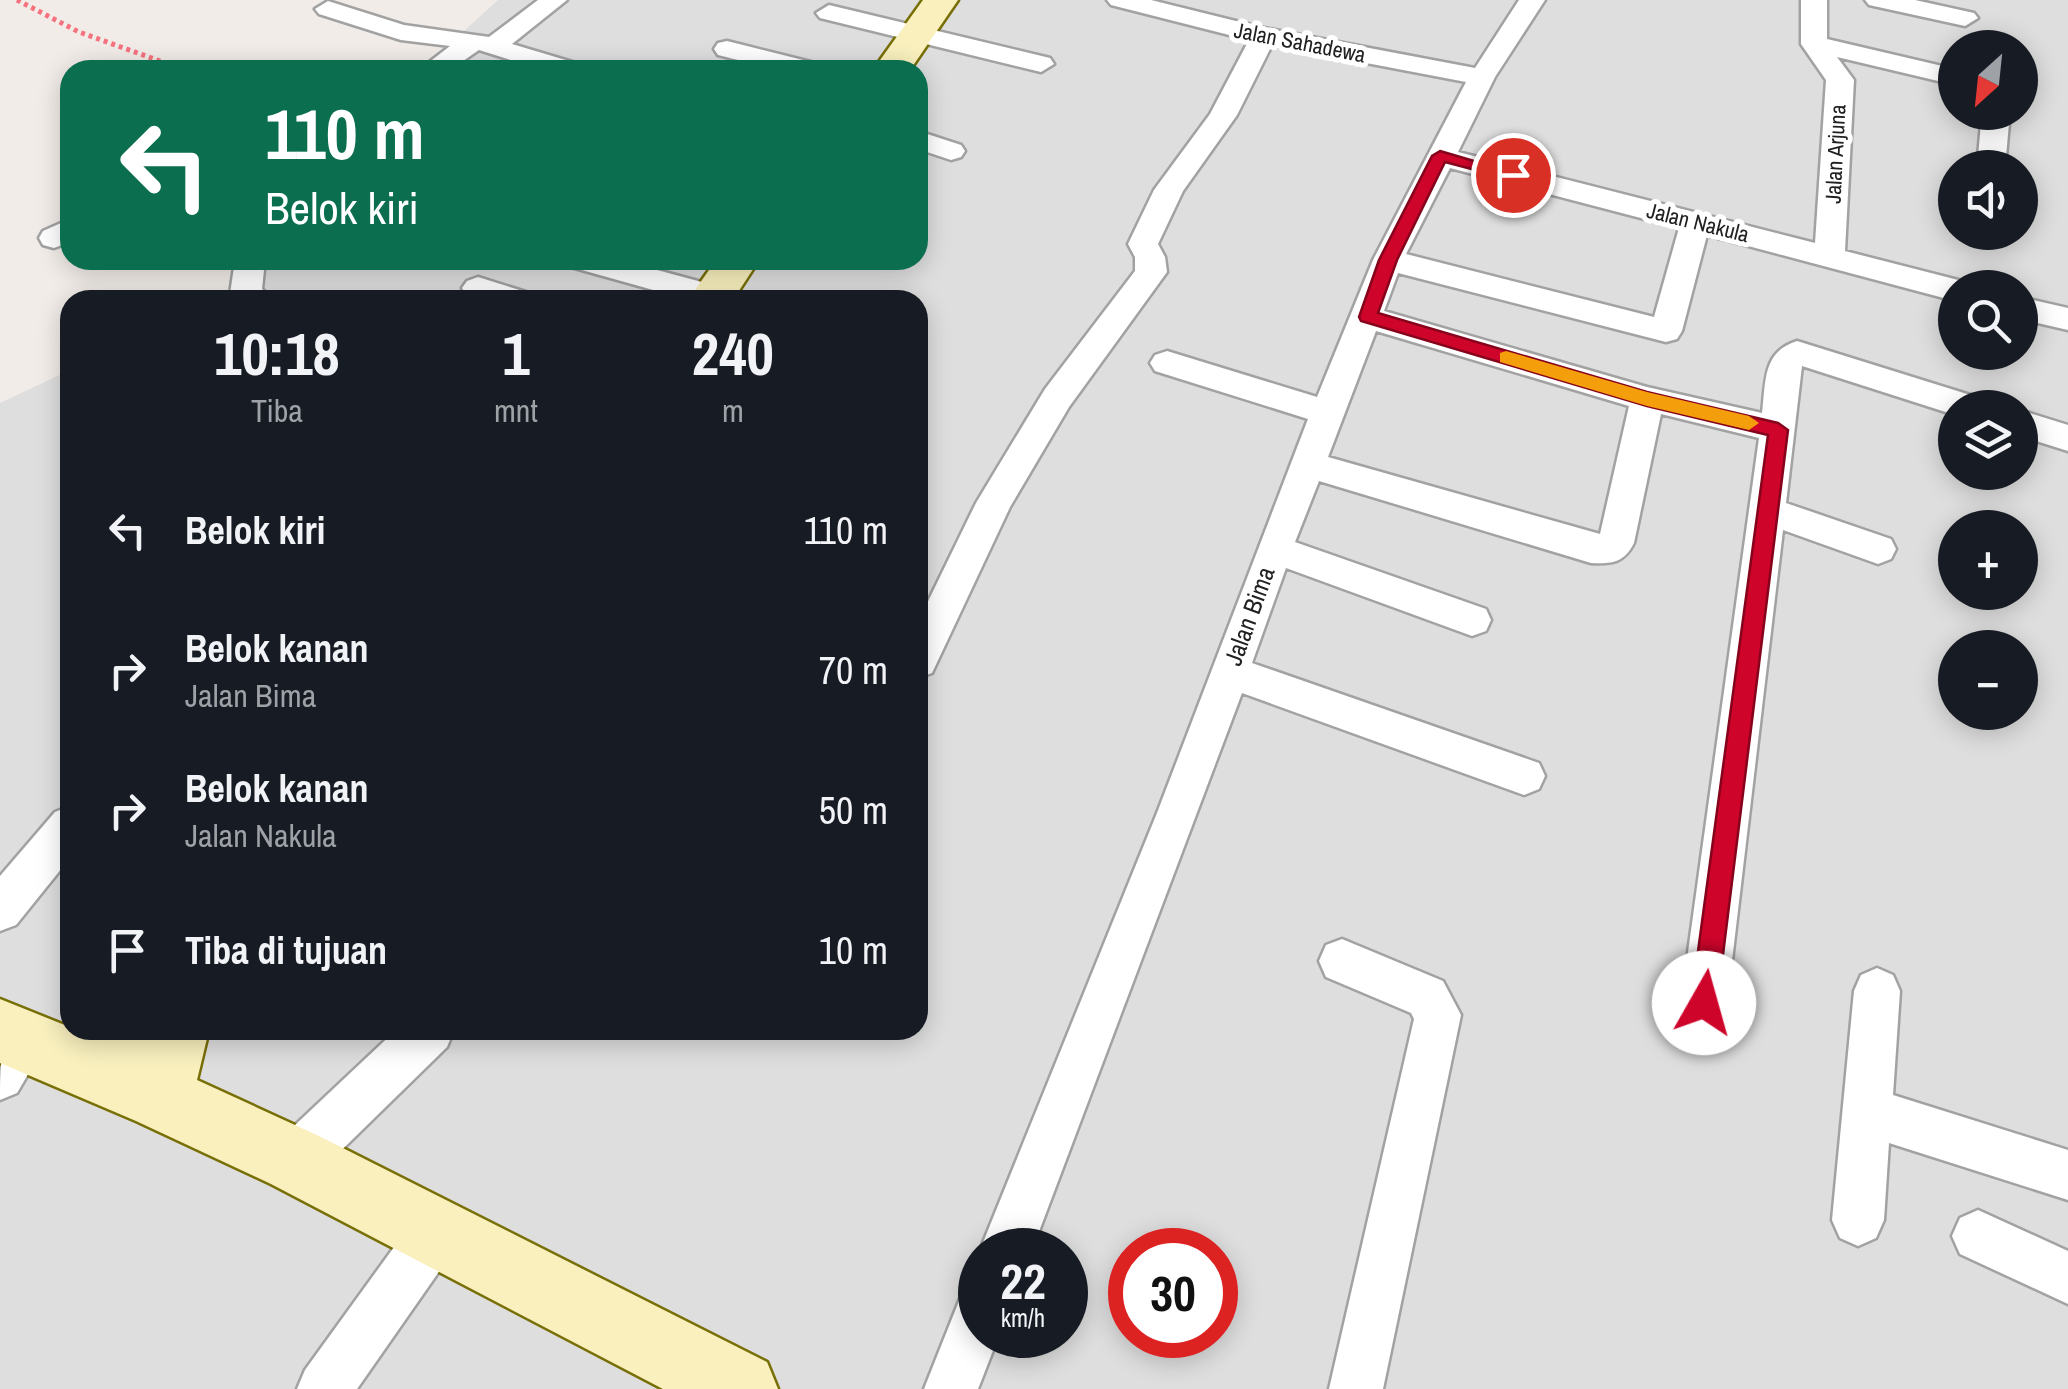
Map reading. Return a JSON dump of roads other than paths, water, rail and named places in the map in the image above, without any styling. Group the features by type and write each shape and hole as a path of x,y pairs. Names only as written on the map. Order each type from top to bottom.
{"street":[{"path":"452,60 554,0"},
{"path":"899,60 941,0"},
{"name":"Jalan Sahadewa","path":"1120,0 1264,36 1482,76"},
{"name":"Jalan Bima","path":"1015,1228 1178,812 1326,412 1368,317 1388,260 1482,76 1532,0"},
{"path":"1814,0 1814,44 1938,74"},
{"path":"1878,0 1965,18"},
{"path":"328,9 426,37 484,44 537,60"},
{"path":"829,12 1041,64"},
{"path":"928,640 994,503 1056,398 1152,272 1143,244 1149,230 1169,190 1223,115 1264,36"},
{"name":"Jalan Arjuna","path":"1814,44 1840,80 1829,256"},
{"path":"727,49 770,60"},
{"path":"928,144 952,152"},
{"name":"Jalan Nakula","path":"1440,156 1938,285"},
{"path":"1388,260 1666,332 1696,221"},
{"path":"616,270 684,290"},
{"path":"478,288 484,290"},
{"path":"2038,312 2068,319"},
{"path":"1368,317 1647,399 1778,430"},
{"path":"1704,1003 1786,360 1791,354 1938,398"},
{"path":"1167,363 1326,412"},
{"path":"1306,464 1591,548 1610,549 1616,543 1647,399"},
{"path":"2038,429 2068,438"},
{"path":"1765,510 1878,549"},
{"path":"1274,549 1472,620"},
{"path":"1229,672 1524,776"},
{"path":"0,910 60,838"},
{"path":"1342,961 1427,997 1438,1015 1356,1389"},
{"path":"1858,1220 1877,992"},
{"path":"160,1097 174,1040"},
{"path":"296,1160 420,1040"},
{"path":"8,1050 110,1050 160,1097 296,1160 740,1389"},
{"path":"1868,1112 2068,1175"},
{"path":"324,1389 436,1232"},
{"path":"1978,1236 2068,1278"},
{"path":"951,1389 963,1358"}]}
